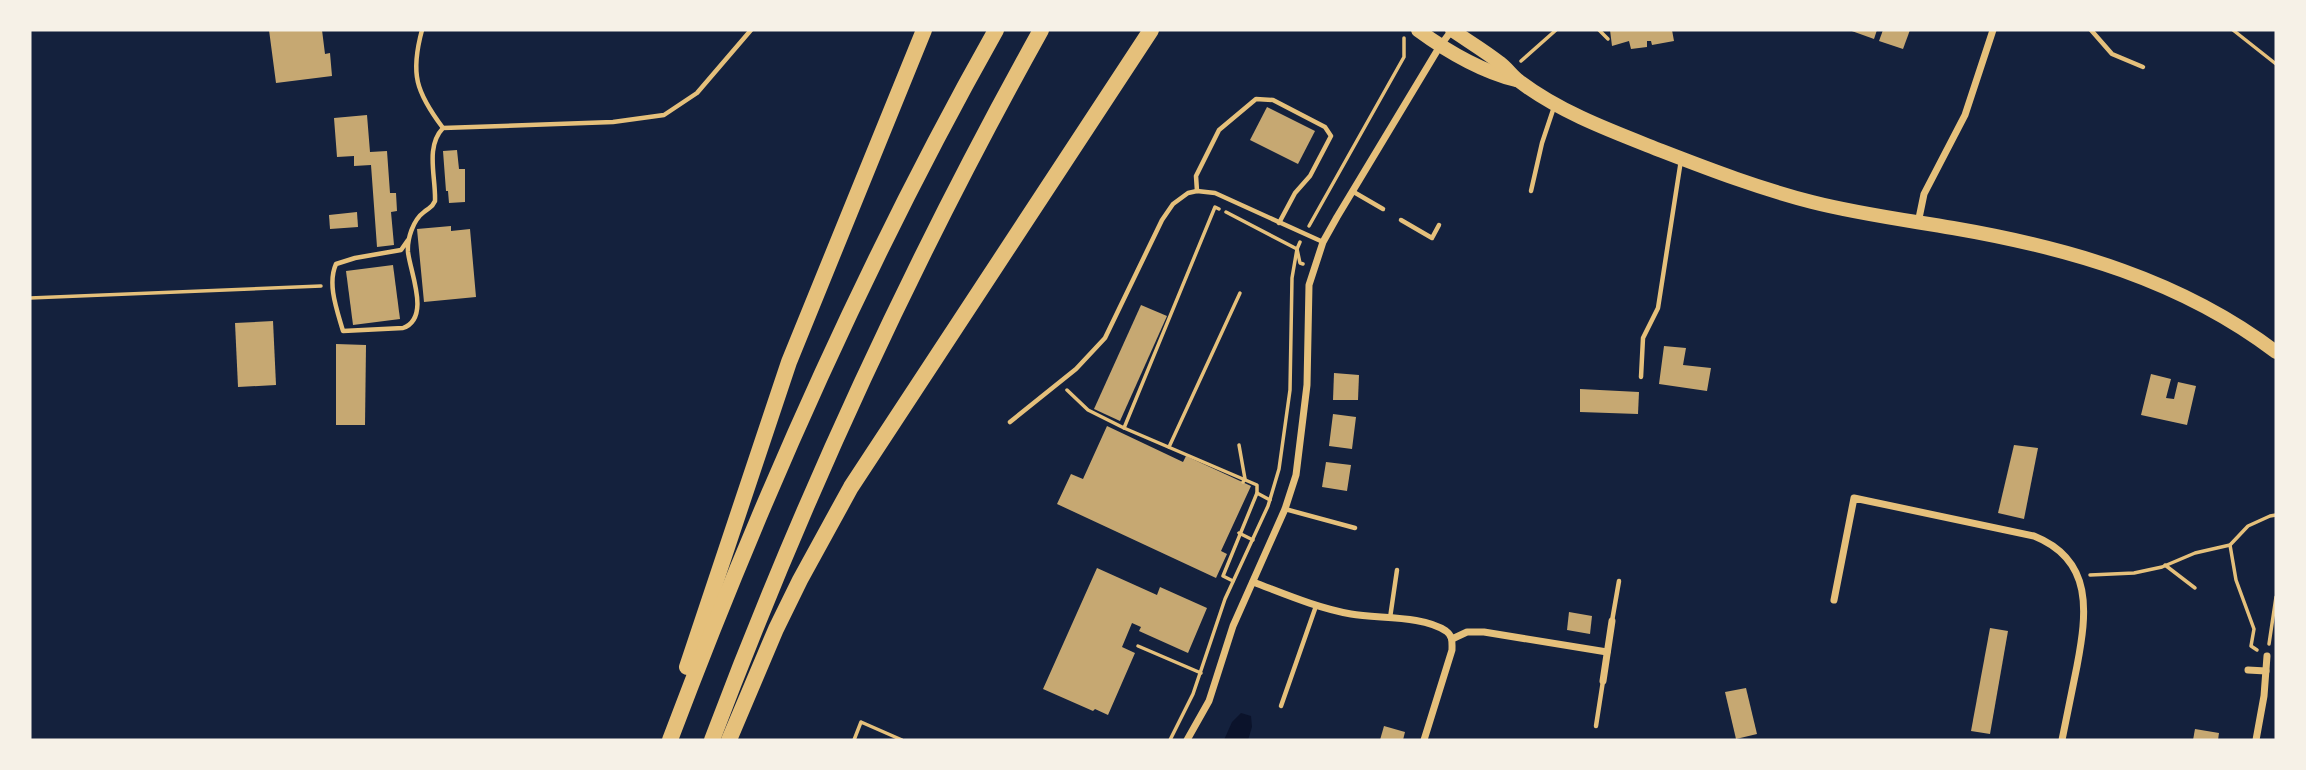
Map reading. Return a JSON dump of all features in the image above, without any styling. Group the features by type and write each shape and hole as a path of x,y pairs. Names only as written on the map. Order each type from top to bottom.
{"highway":[{"path":"668,740 699,628 789,362 924,30"},
{"path":"668,740 807,405 923,164 996,30"},
{"path":"712,740 762,611 845,417 963,174 1041,30"},
{"path":"729,740 794,592 851,486 1151,30"}],"main road":[{"path":"1418,30 1440,46 1488,71 1517,80 1555,103 1681,158 1808,201 2064,251 2113,266 2197,301 2232,320 2276,352"},
{"path":"1452,30 1503,65 1517,80"}],"street":[{"path":"1187,740 1209,701 1233,626 1285,509 1296,475 1307,385 1309,285 1314,266 1323,242 1352,191 1452,30"},
{"path":"1918,223 1924,194 1965,115 1993,30"},
{"path":"1834,600 1854,498 2034,536 2047,542 2077,575 2083,592 2085,612 2062,740"},
{"path":"1254,582 1316,606 1435,626 1447,632 1452,639 1452,650 1424,740"},
{"path":"1603,681 1612,621"},
{"path":"1452,639 1467,632 1484,632 1607,652"},
{"path":"2256,740 2267,656"},
{"path":"2248,670 2266,671"}],"lane":[{"path":"422,30 416,62 417,85 424,103 443,128"},
{"path":"408,240 408,254 418,300 415,318 410,326 346,333 331,286 336,264 355,257 401,250 417,219 433,206 435,201 433,148 436,135 443,128 613,122 664,115 697,93 751,30"},
{"path":"2091,30 2112,54 2143,67"},
{"path":"1197,191 1196,176 1219,130 1256,99 1273,100 1325,127 1331,136 1310,176 1295,193 1279,223"},
{"path":"1531,191 1555,103"},
{"path":"1641,377 1643,338 1658,308 1681,158"},
{"path":"1352,191 1383,209"},
{"path":"1010,422 1084,361 1104,338 1162,220 1173,204 1188,193 1215,193 1323,242"},
{"path":"1401,220 1432,238 1439,225"},
{"path":"1285,509 1355,528"},
{"path":"1390,618 1396,570"},
{"path":"1612,621 1619,581"},
{"path":"1282,706 1316,606"},
{"path":"1596,726 1603,681"}],"path":[{"path":"1524,58 1556,30"},
{"path":"1599,30 1608,39"},
{"path":"2233,30 2276,64"},
{"path":"1124,428 1215,207 1297,249 1300,263 1314,266"},
{"path":"30,299 331,286"},
{"path":"1169,447 1240,293"},
{"path":"1059,382 1088,410 1257,485 1257,493 1223,576 1233,581"},
{"path":"1239,445 1244,480"},
{"path":"1257,493 1270,500"},
{"path":"2077,575 2134,573 2165,565 2230,545 2248,526 2276,515"},
{"path":"1239,534 1253,540"},
{"path":"2230,545 2236,580 2254,629 2251,646 2267,656 2276,597"},
{"path":"2165,565 2194,588"},
{"path":"1138,646 1201,673 1184,715 1170,740"},
{"path":"853,740 861,722 902,740"}],"water":[{"path":"1241,713 1251,716 1252,727 1248,740 1224,740 1232,722"}],"building":[{"path":"269,30 322,30 325,54 330,53 332,76 276,83"},
{"path":"1610,30 1672,30 1674,41 1652,45 1651,41 1647,41 1647,47 1631,49 1629,41 1612,46"},
{"path":"1849,30 1877,30 1874,39"},
{"path":"1883,30 1910,30 1903,49 1879,41"},
{"path":"1267,107 1315,131 1298,164 1250,140"},
{"path":"367,115 370,152 387,151 390,193 396,193 397,211 391,212 394,245 377,247 371,165 354,166 354,156 337,157 334,118"},
{"path":"457,150 459,169 465,169 465,202 449,203 443,151"},
{"path":"357,212 358,227 330,229 329,215"},
{"path":"451,226 451,231 470,229 476,297 424,302 417,229"},
{"path":"393,265 400,319 353,325 346,271"},
{"path":"1141,305 1167,316 1120,421 1094,409"},
{"path":"273,321 276,385 238,387 235,323"},
{"path":"336,344 366,345 365,425 336,425"},
{"path":"1664,346 1686,348 1683,365 1711,368 1707,391 1659,384"},
{"path":"1334,373 1359,375 1358,400 1333,400"},
{"path":"2151,374 2171,379 2166,398 2174,399 2178,382 2196,386 2187,425 2141,415"},
{"path":"1580,389 1639,392 1638,414 1580,412"},
{"path":"1333,414 1356,417 1352,449 1329,446"},
{"path":"1107,426 1183,462 1186,456 1251,486 1221,551 1227,554 1216,578 1057,504 1071,474 1083,479"},
{"path":"2014,445 2038,448 2024,519 1998,513"},
{"path":"1326,462 1351,465 1347,491 1322,487"},
{"path":"1097,568 1157,595 1160,587 1207,608 1188,653 1139,631 1141,627 1132,623 1122,647 1135,653 1108,715 1043,689"},
{"path":"1569,612 1592,616 1590,634 1567,630"},
{"path":"1990,628 2008,631 1990,734 1971,731"},
{"path":"1746,688 1757,734 1736,739 1725,692"},
{"path":"1384,726 1405,732 1403,740 1380,740"},
{"path":"2195,729 2219,733 2218,740 2193,740"}]}
